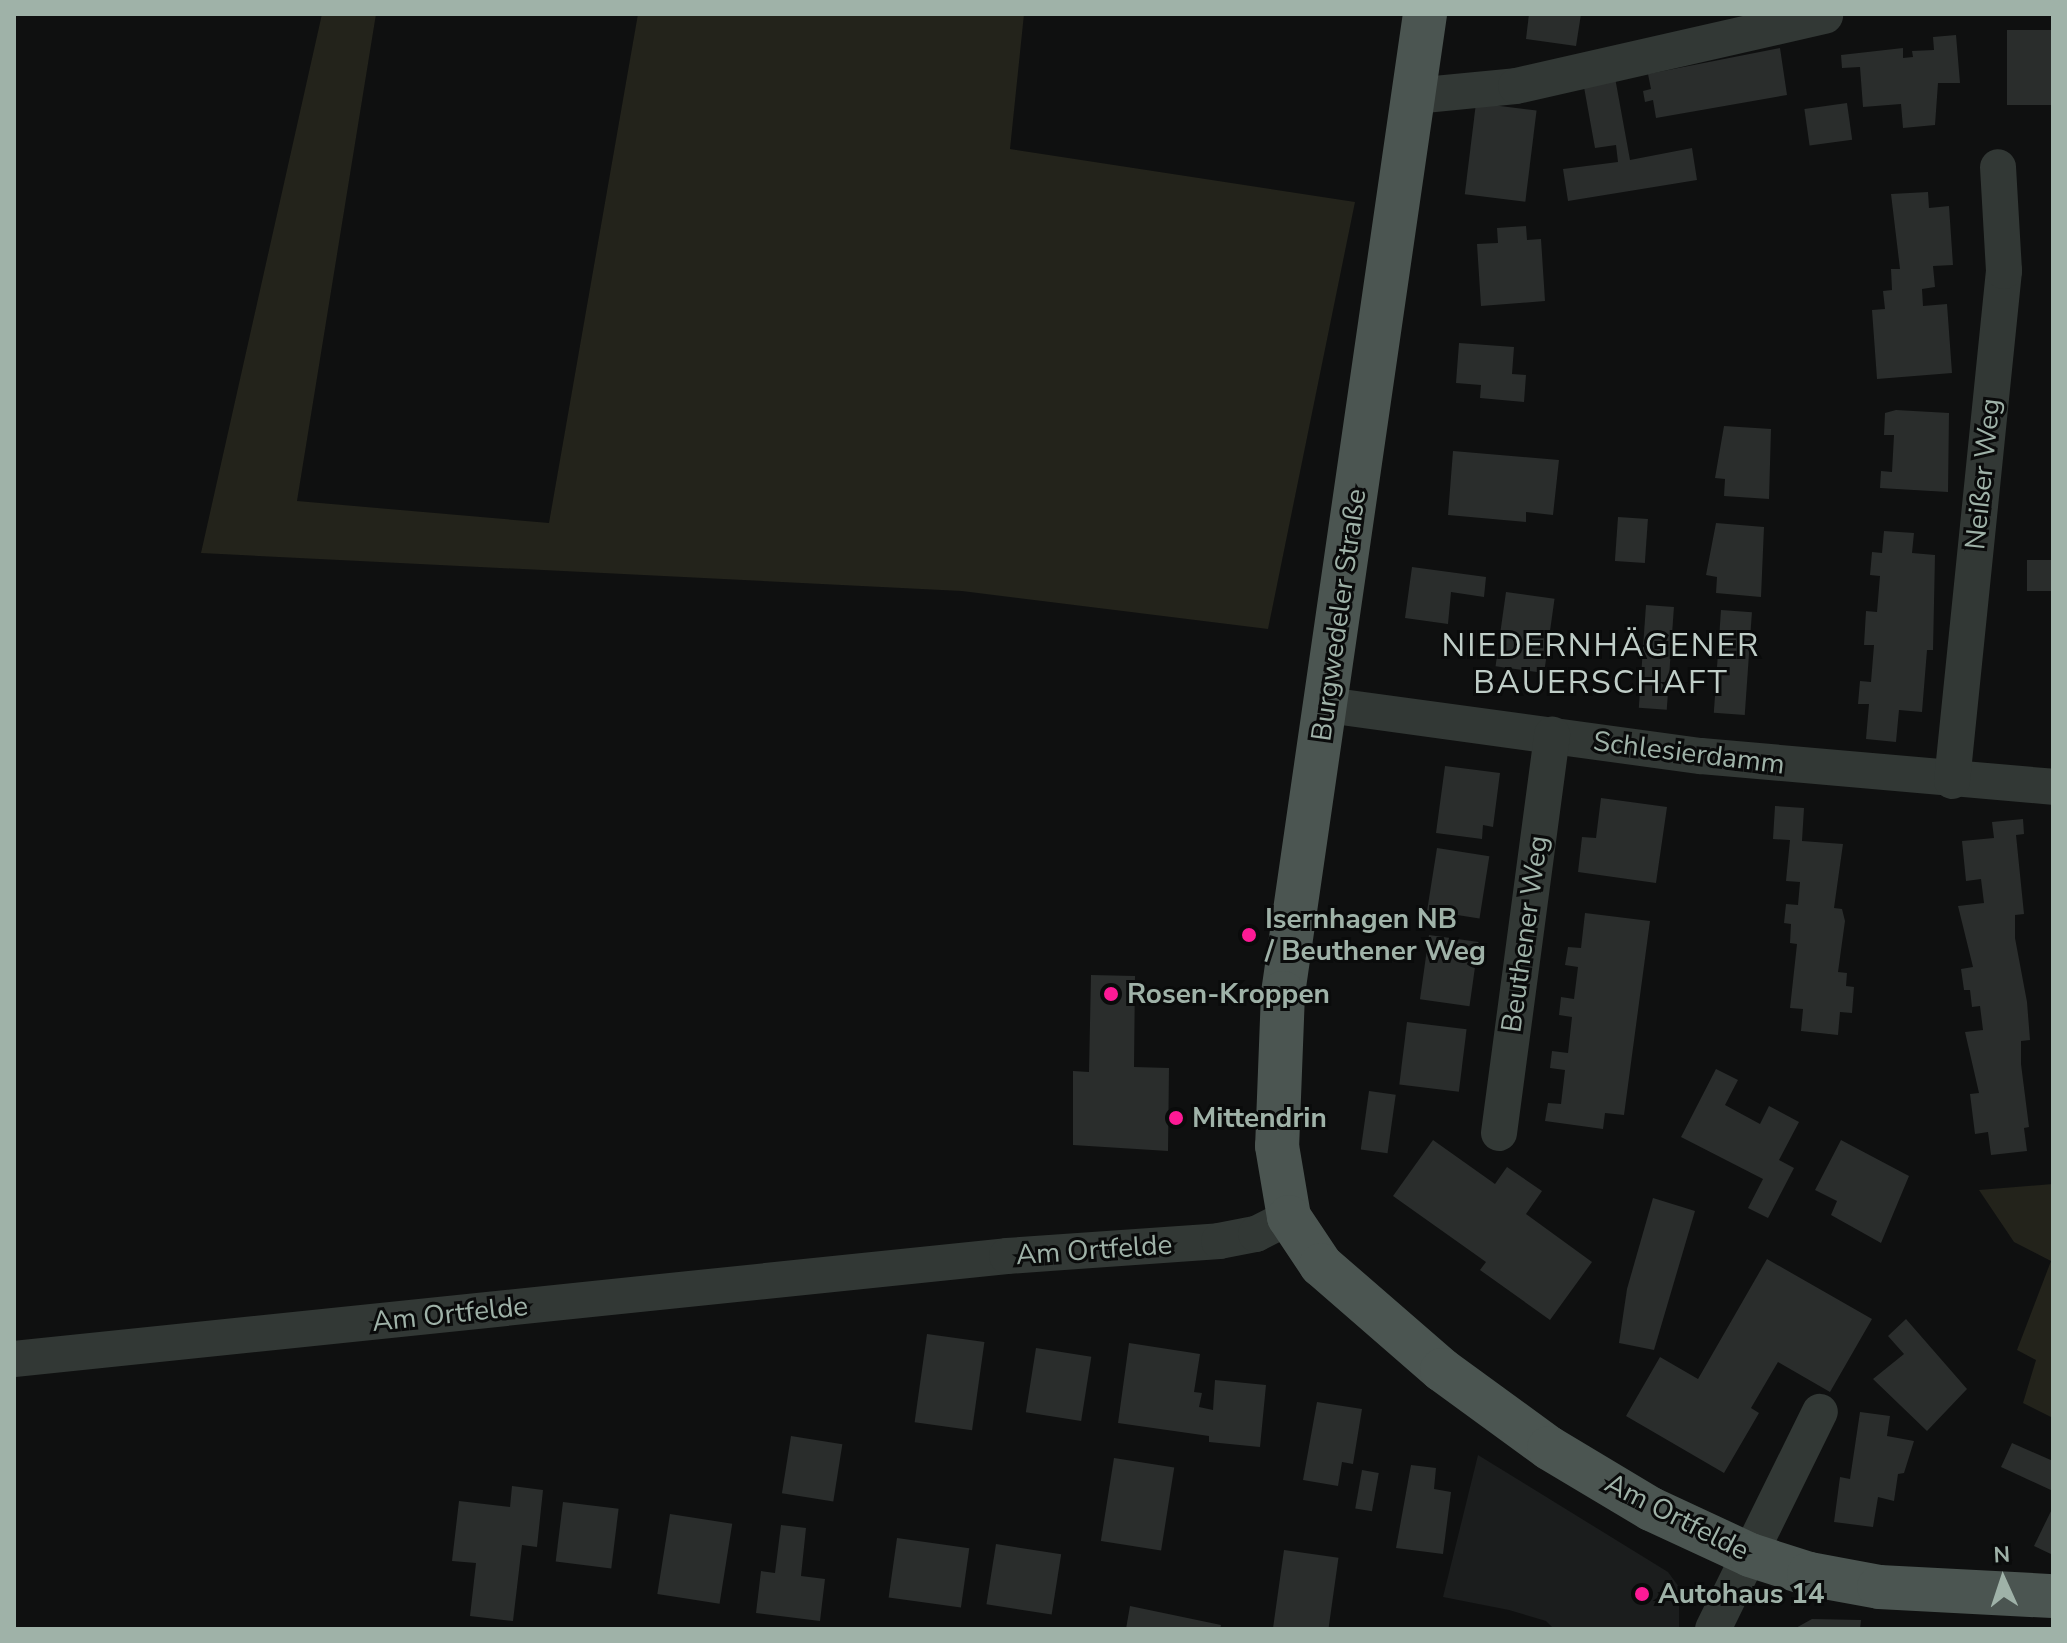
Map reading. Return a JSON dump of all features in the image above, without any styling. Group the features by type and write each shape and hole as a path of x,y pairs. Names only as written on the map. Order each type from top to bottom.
{"main road":[{"name":"Burgwedeler Straße","path":"1289,1217 1277,1146 1276,1071 1283,993 1425,14"},
{"name":"Am Ortfelde","path":"1289,1217 1321,1265 1454,1379 1549,1448 1651,1509 1750,1555 1879,1587 2053,1596"}],"street":[{"path":"1414,96 1516,86 1825,16"},
{"name":"Neißer Weg","path":"1952,781 2004,271 1998,167"},
{"name":"Schlesierdamm","path":"1327,705 1552,735 1952,781 2053,787"},
{"name":"Beuthener Weg","path":"1499,1133 1552,735"},
{"name":"Am Ortfelde","path":"14,1359 1007,1256 1219,1241 1256,1234 1289,1217"},
{"path":"1713,1629 1820,1412"}],"shaded area":[{"path":"322,14 376,14 297,501 549,523 638,14 1024,14 1010,149 1355,202 1268,629 962,591 201,553"},
{"path":"2053,1184 2053,1418 2023,1403 2036,1360 2017,1350 2051,1261 2014,1242 1979,1190"},
{"name":"Autohaus 14","path":"1478,1455 1668,1572 1679,1587 1679,1629 1554,1629 1546,1621 1509,1610 1443,1597"}],"building":[{"path":"1529,14 1581,14 1576,46 1526,39"},
{"path":"2007,30 2053,30 2053,105 2007,105"},
{"path":"1956,35 1960,83 1938,83 1935,125 1903,128 1901,104 1863,107 1860,67 1842,68 1841,55 1903,48 1903,58 1913,57 1912,51 1934,50 1933,37"},
{"path":"1780,48 1787,95 1656,118 1653,100 1645,102 1643,91 1651,89 1648,74"},
{"path":"1614,72 1630,160 1692,148 1697,180 1568,201 1563,169 1618,162 1616,145 1595,148 1582,76"},
{"path":"1476,103 1537,110 1525,202 1465,194"},
{"path":"1847,103 1852,140 1810,146 1804,109"},
{"path":"1928,192 1929,208 1949,206 1953,265 1933,266 1935,287 1922,289 1923,306 1947,304 1952,373 1877,379 1872,310 1885,309 1883,291 1892,290 1891,269 1900,269 1891,194"},
{"path":"1526,226 1527,240 1541,239 1545,301 1481,306 1477,244 1498,243 1497,228"},
{"path":"1459,343 1514,347 1512,374 1526,375 1524,402 1480,398 1481,385 1456,383"},
{"path":"1896,410 1949,413 1948,492 1880,488 1881,471 1892,472 1894,435 1884,435 1885,413"},
{"path":"1724,426 1771,429 1769,499 1724,496 1725,479 1715,478"},
{"path":"1453,451 1559,460 1553,515 1526,512 1526,522 1448,515"},
{"path":"1618,517 1648,519 1645,563 1615,561"},
{"path":"1716,523 1764,527 1761,597 1716,593 1717,577 1706,575"},
{"path":"1884,531 1914,533 1912,553 1935,555 1933,650 1927,650 1922,712 1899,710 1896,742 1866,739 1869,704 1858,704 1860,681 1871,682 1874,645 1864,645 1866,611 1877,612 1880,576 1870,575 1872,552 1882,553"},
{"path":"2027,560 2053,560 2053,591 2027,591"},
{"path":"1412,567 1486,577 1484,597 1451,592 1448,624 1405,618"},
{"path":"1506,592 1555,599 1544,673 1496,666"},
{"path":"1646,605 1674,607 1667,710 1639,708"},
{"path":"1721,610 1752,612 1745,715 1714,713"},
{"path":"1445,766 1500,773 1493,827 1483,825 1482,839 1436,833"},
{"path":"1601,798 1667,807 1656,883 1578,872 1582,837 1596,838"},
{"path":"1775,806 1804,808 1802,841 1843,844 1834,908 1842,909 1845,921 1838,972 1847,973 1846,986 1854,987 1852,1013 1840,1012 1838,1035 1801,1031 1803,1009 1790,1008 1797,944 1790,943 1791,924 1784,923 1786,904 1798,905 1800,882 1786,881 1790,840 1773,839"},
{"path":"2023,819 2024,834 2016,835 2024,914 2015,915 2015,938 2027,1002 2030,1040 2021,1041 2029,1127 2024,1128 2027,1151 1991,1155 1988,1132 1975,1134 1970,1094 1979,1093 1965,1032 1983,1030 1980,1006 1972,1007 1970,990 1964,990 1961,969 1973,967 1958,906 1984,903 1981,879 1966,881 1962,841 1994,838 1992,822"},
{"path":"1437,848 1489,856 1479,919 1427,910"},
{"path":"1585,913 1650,921 1624,1115 1605,1113 1603,1129 1545,1121 1548,1103 1561,1104 1565,1070 1550,1068 1552,1051 1568,1053 1572,1017 1559,1015 1561,997 1574,999 1578,967 1565,965 1568,947 1581,948"},
{"path":"1429,935 1479,942 1469,1006 1420,999"},
{"path":"1091,975 1135,976 1134,1067 1169,1068 1168,1151 1073,1145 1073,1071 1089,1072"},
{"path":"1407,1022 1467,1029 1459,1092 1399,1085"},
{"path":"1716,1069 1738,1080 1725,1105 1760,1124 1769,1106 1799,1122 1779,1160 1794,1168 1768,1218 1748,1208 1763,1179 1681,1137"},
{"path":"1369,1091 1396,1095 1388,1153 1361,1149"},
{"path":"1433,1140 1495,1184 1507,1167 1542,1191 1526,1214 1592,1262 1550,1320 1480,1270 1486,1262 1393,1196"},
{"path":"1841,1140 1909,1176 1881,1243 1831,1215 1837,1201 1815,1190"},
{"path":"1653,1198 1695,1211 1654,1350 1619,1343 1627,1289"},
{"path":"1767,1259 1872,1319 1830,1392 1778,1362 1751,1408 1759,1413 1724,1473 1626,1416 1660,1357 1698,1379"},
{"path":"1906,1319 1967,1389 1927,1431 1873,1379 1904,1354 1888,1336"},
{"path":"927,1334 984,1342 972,1430 915,1422"},
{"path":"1129,1343 1200,1354 1194,1392 1202,1393 1199,1407 1213,1410 1215,1380 1266,1385 1260,1447 1209,1442 1209,1436 1118,1423"},
{"path":"1036,1348 1091,1357 1081,1421 1026,1412"},
{"path":"1317,1402 1362,1409 1353,1464 1342,1462 1338,1486 1303,1480"},
{"path":"1860,1412 1890,1416 1887,1436 1914,1441 1904,1473 1898,1474 1894,1501 1878,1497 1873,1527 1834,1522 1840,1477 1850,1479"},
{"path":"791,1436 842,1444 833,1501 782,1493"},
{"path":"2012,1443 2053,1461 2053,1491 2001,1467"},
{"path":"1114,1458 1174,1468 1161,1551 1101,1541"},
{"path":"1411,1465 1436,1468 1434,1489 1451,1492 1443,1554 1396,1548"},
{"path":"1362,1470 1379,1473 1372,1511 1355,1508"},
{"path":"512,1486 543,1490 537,1547 522,1545 513,1621 470,1616 476,1563 452,1561 459,1501 510,1507"},
{"path":"563,1502 619,1509 611,1568 556,1562"},
{"path":"2053,1507 2053,1555 2034,1546"},
{"path":"670,1514 732,1524 720,1604 657,1594"},
{"path":"781,1525 806,1528 801,1576 825,1579 820,1621 756,1613 761,1571 775,1573"},
{"path":"897,1538 969,1548 961,1608 889,1597"},
{"path":"996,1544 1061,1554 1052,1615 986,1604"},
{"path":"1284,1550 1338,1558 1328,1629 1273,1629"},
{"path":"1130,1606 1221,1625 1220,1629 1126,1629"},
{"path":"1812,1619 1861,1620 1860,1629 1794,1629"}],"place":[{"name":"Isernhagen NB / Beuthener Weg","path":"1249,935"},
{"name":"Rosen-Kroppen","path":"1111,994"},
{"name":"Mittendrin","path":"1176,1118"},
{"name":"Autohaus 14","path":"1642,1594"}],"district":[{"name":"NIEDERNHÄGENER BAUERSCHAFT","path":"1601,666"}]}
